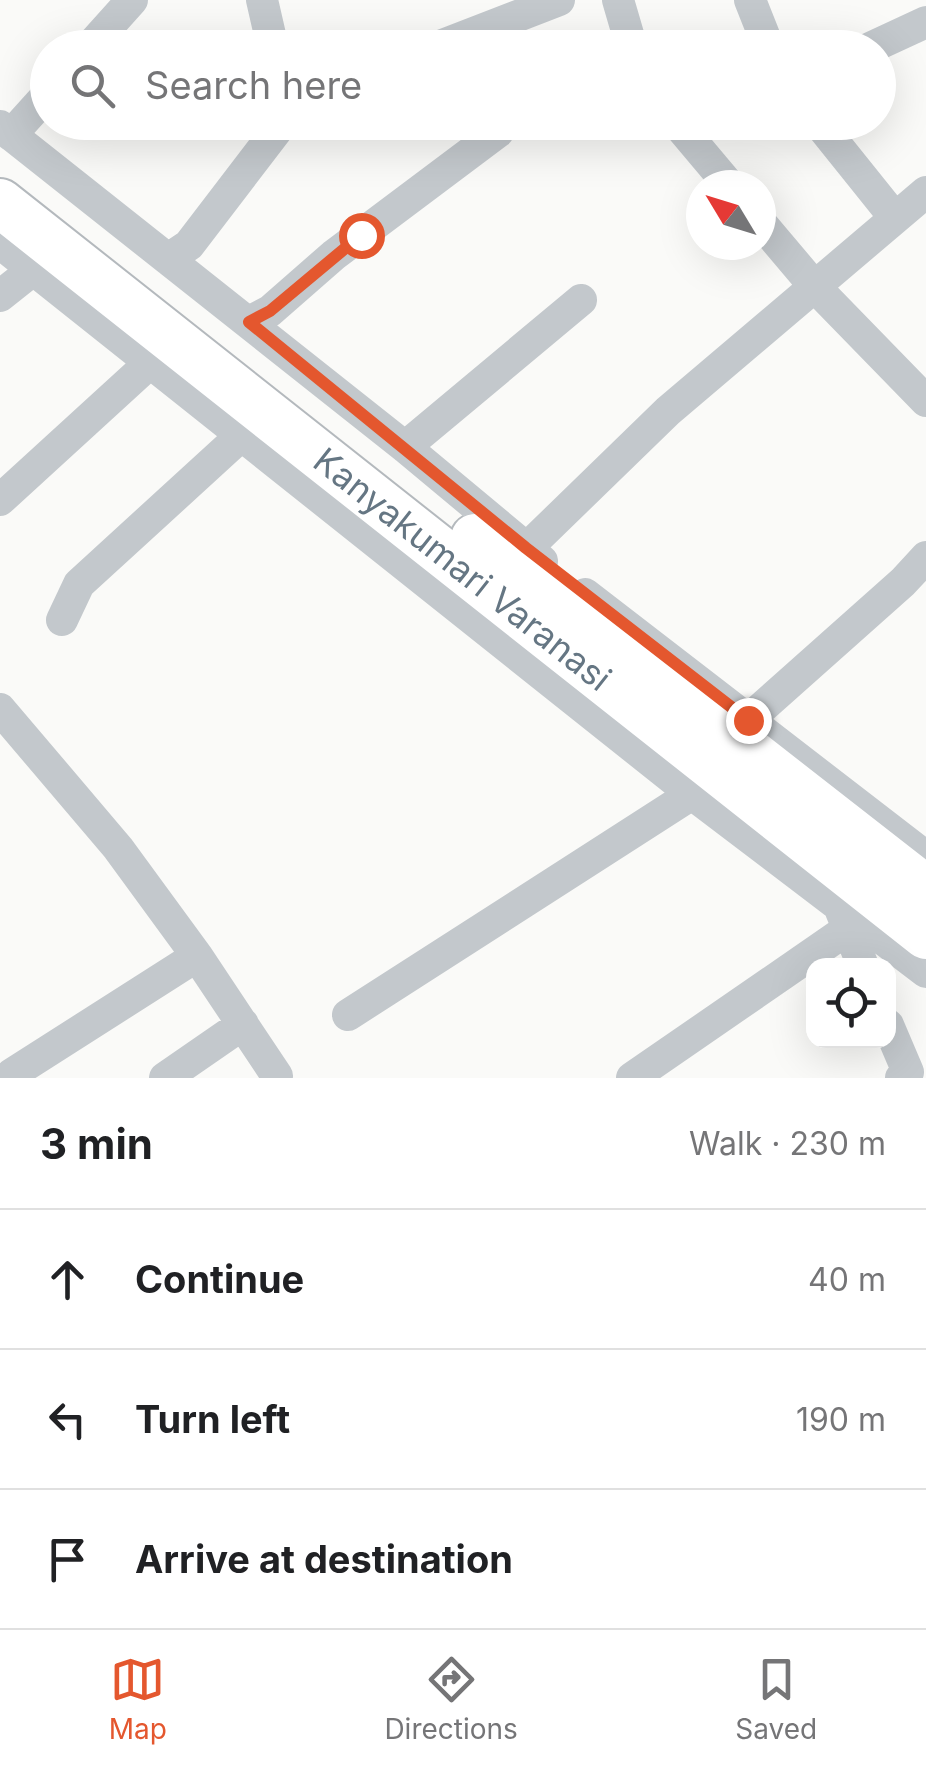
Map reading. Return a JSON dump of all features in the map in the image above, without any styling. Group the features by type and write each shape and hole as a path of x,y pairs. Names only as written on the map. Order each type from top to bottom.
{"highway":[{"path":"4,142 926,890"},
{"name":"Kanyakumari Varanasi","path":"0,203 926,935"}],"street":[{"path":"105,30 132,0"},
{"path":"262,0 268,30"},
{"path":"462,30 487,13 558,0"},
{"path":"618,0 627,30"},
{"path":"750,0 762,30"},
{"path":"896,36 926,22"},
{"path":"30,114 4,142 168,259 405,446 526,548 926,857"},
{"path":"168,259 189,246 269,140"},
{"path":"249,322 270,311 334,255 487,140"},
{"path":"691,140 716,170"},
{"path":"832,140 895,218"},
{"path":"526,548 668,411 926,192"},
{"path":"776,241 815,287 926,401"},
{"path":"0,242 842,916 926,972"},
{"path":"0,296 34,269"},
{"path":"405,446 581,300"},
{"path":"0,500 152,361"},
{"path":"62,620 79,584 243,434"},
{"path":"748,720 926,557"},
{"path":"0,709 118,848 197,956 277,1076"},
{"path":"348,1015 692,794"},
{"path":"842,916 860,958"},
{"path":"632,1078 842,916"},
{"path":"9,1069 197,956"},
{"path":"165,1078 242,1024"},
{"path":"896,1044 910,1076"}],"route":[{"path":"361,235 270,311 249,322 526,548 748,720"}]}
